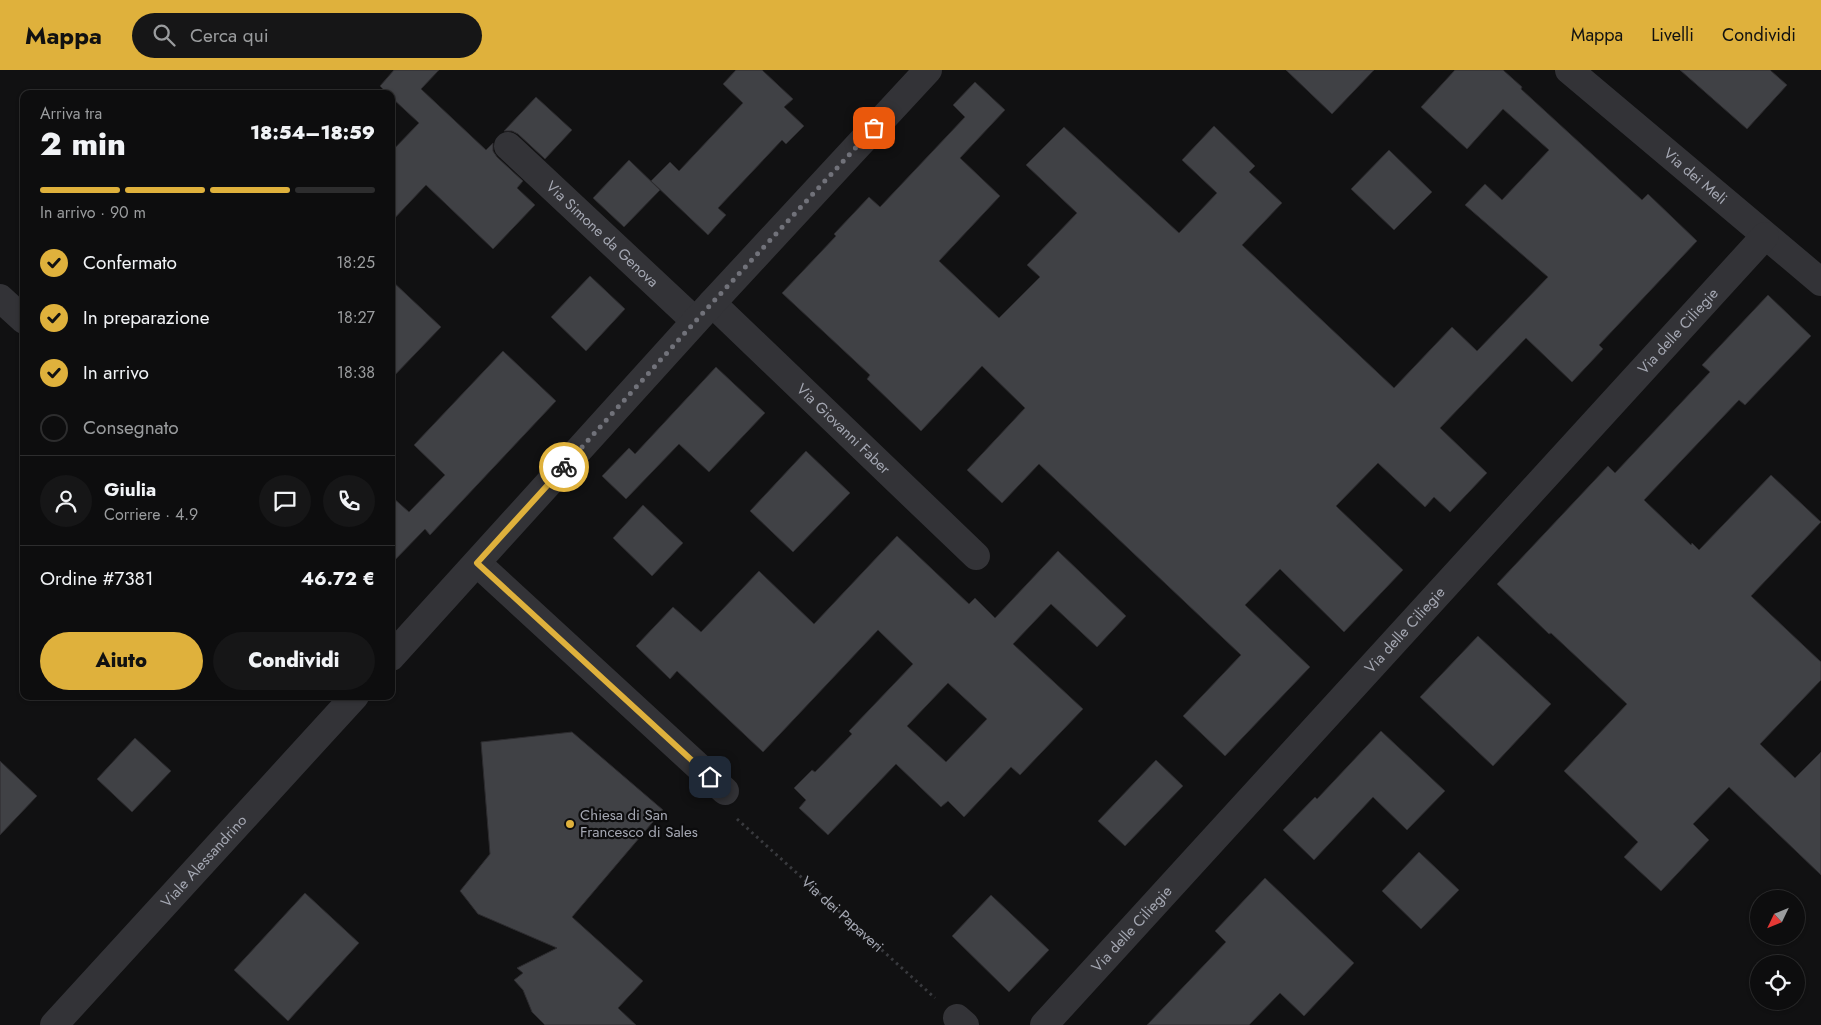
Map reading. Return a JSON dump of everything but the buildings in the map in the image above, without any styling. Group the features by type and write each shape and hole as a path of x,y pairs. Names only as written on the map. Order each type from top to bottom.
{"street":[{"path":"395,653 703,312 928,70"},
{"name":"Via dei Meli","path":"1569,70 1821,282"},
{"name":"Via Simone da Genova","path":"508,146 703,312"},
{"name":"Via delle Ciliegie","path":"1044,1025 1765,236"},
{"path":"0,298 20,316"},
{"name":"Via Giovanni Faber","path":"703,312 976,556"},
{"path":"477,563 725,791"},
{"name":"Viale Alessandrino","path":"54,1025 352,700"}],"path":[{"name":"Via dei Papaveri","path":"735,817 961,1022"}],"way so far":[{"path":"564,467 874,128"}],"place":[{"name":"Chiesa di San Francesco di Sales","path":"570,824"}],"route":[{"path":"564,467 477,563 710,777"}]}
